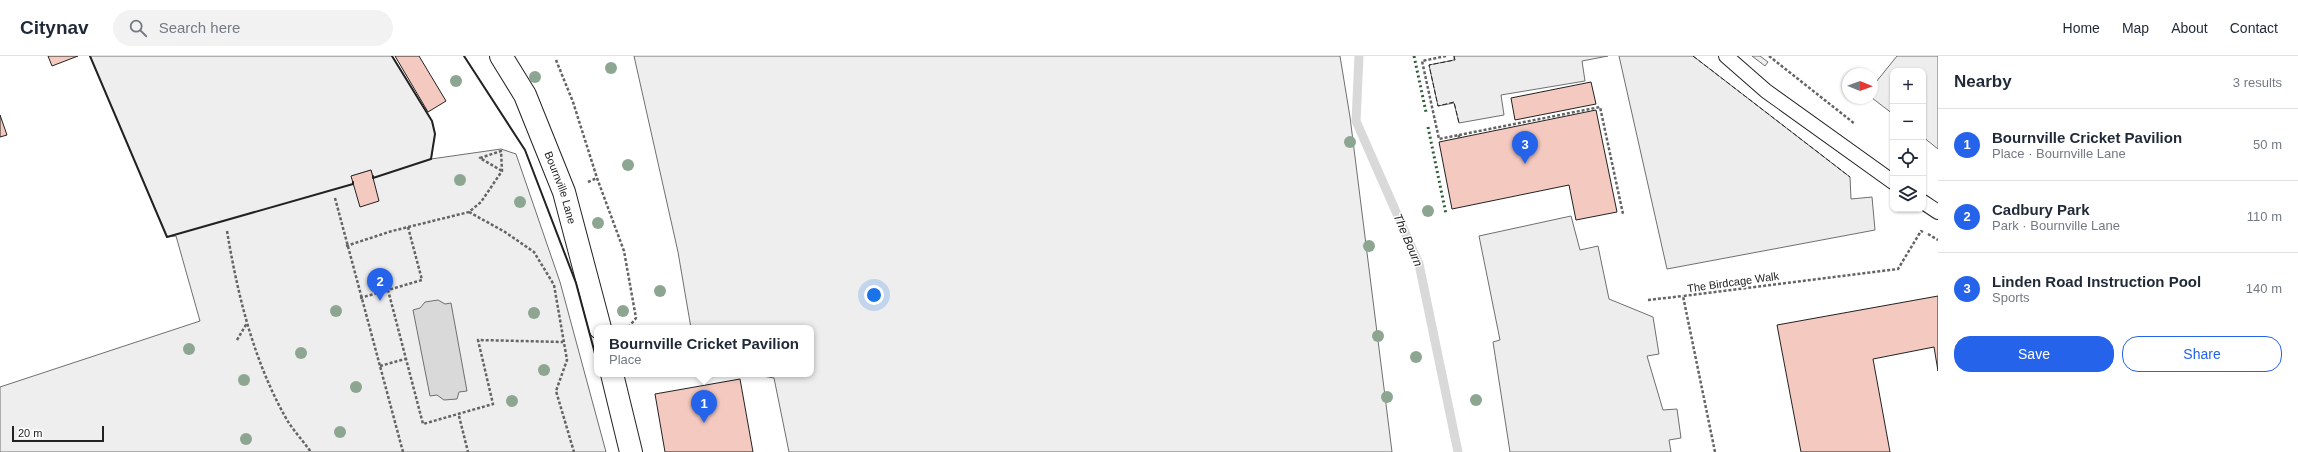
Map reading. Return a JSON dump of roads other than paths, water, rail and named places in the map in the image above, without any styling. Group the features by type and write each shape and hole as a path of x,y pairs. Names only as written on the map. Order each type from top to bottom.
{"street":[{"name":"Bournville Lane","path":"501,56 525,95 564,192 599,325"},
{"path":"613,377 631,452"}],"lane":[{"path":"1726,56 1766,91 1890,180"},
{"path":"1926,204 1938,212"}],"waterway":[{"name":"The Bourn","path":"1359,56 1356,121 1419,264 1458,452"}],"place":[{"name":"Linden Road Instruction Pool","path":"1525,164"},
{"name":"Cadbury Park","path":"380,301"},
{"name":"Bournville Cricket Pavilion","path":"704,423"}]}
